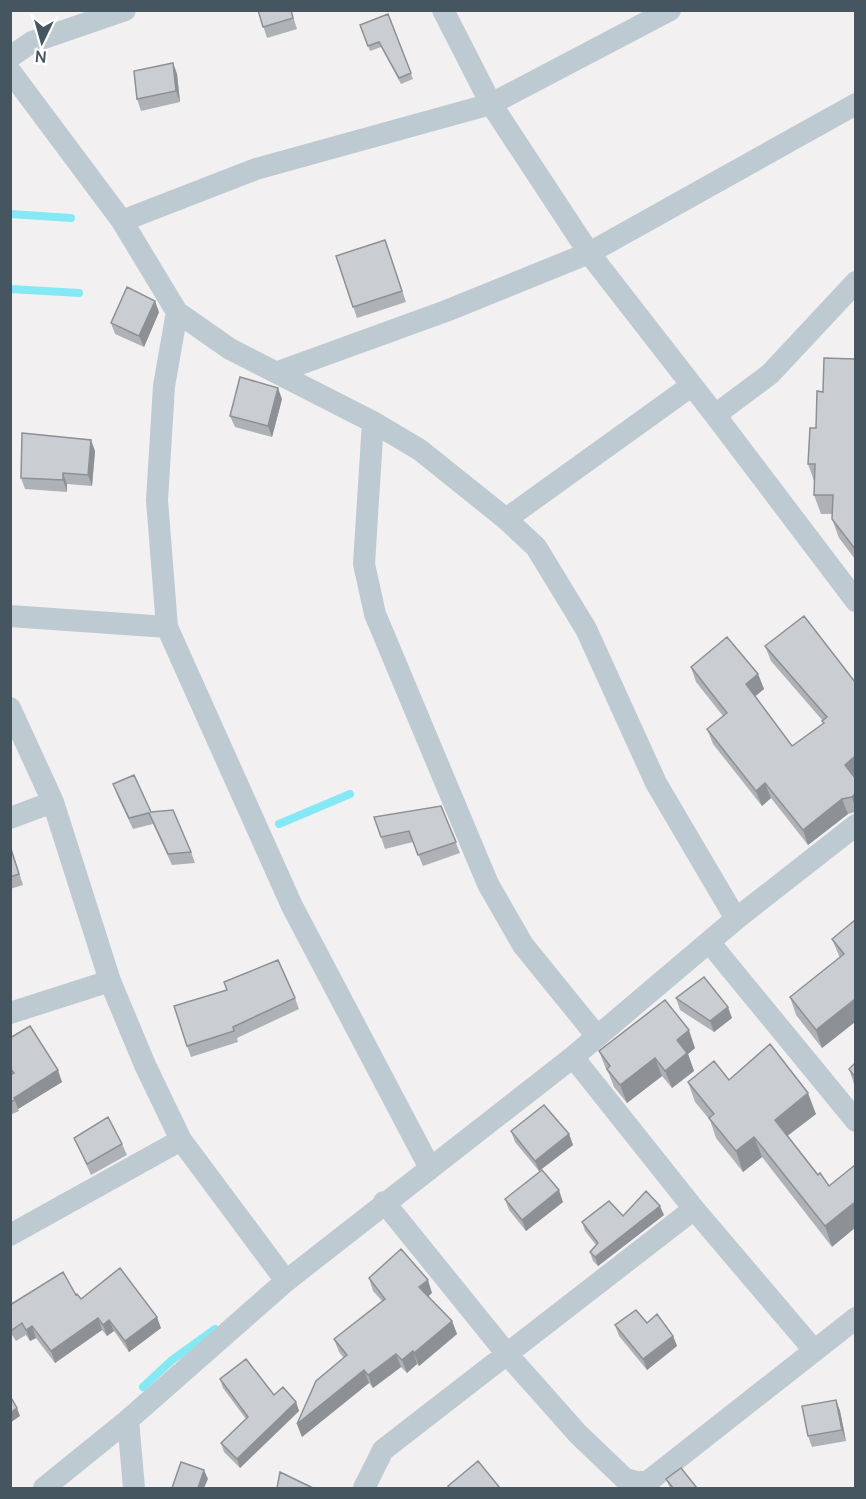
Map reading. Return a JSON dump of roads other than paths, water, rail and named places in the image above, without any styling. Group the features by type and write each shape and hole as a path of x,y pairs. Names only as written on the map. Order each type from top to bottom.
{"street":[{"path":"10,57 32,42 125,10"},
{"path":"443,10 491,104 589,254 716,415 855,602"},
{"path":"122,221 256,169 491,104 670,10"},
{"path":"10,71 122,221 177,312 230,349 373,422 420,450 506,519 536,547 558,579 586,629 656,783 736,919"},
{"path":"278,372 446,311 589,254 855,104"},
{"path":"716,415 770,374 855,282"},
{"path":"177,312 164,386 157,500 167,627 292,906 429,1168"},
{"path":"506,519 691,386"},
{"path":"373,422 364,564 375,614 488,884 523,945 596,1035"},
{"path":"10,616 167,627"},
{"path":"10,708 53,802 110,981 144,1065 181,1140 286,1281"},
{"path":"10,818 53,802"},
{"path":"44,1488 128,1420 286,1281 384,1202 573,1057 596,1035 736,919 855,826"},
{"path":"709,942 855,1121"},
{"path":"10,1013 110,981"},
{"path":"573,1057 694,1209 813,1349"},
{"path":"10,1235 181,1140"},
{"path":"384,1202 507,1354 578,1434 625,1479 640,1483 650,1480 855,1318"},
{"path":"364,1488 383,1450 694,1209"},
{"path":"128,1420 134,1488"}],"waterway":[{"path":"10,214 71,218"},
{"path":"10,289 79,293"},
{"path":"279,824 350,794"},
{"path":"143,1387 172,1360 215,1329"}]}
